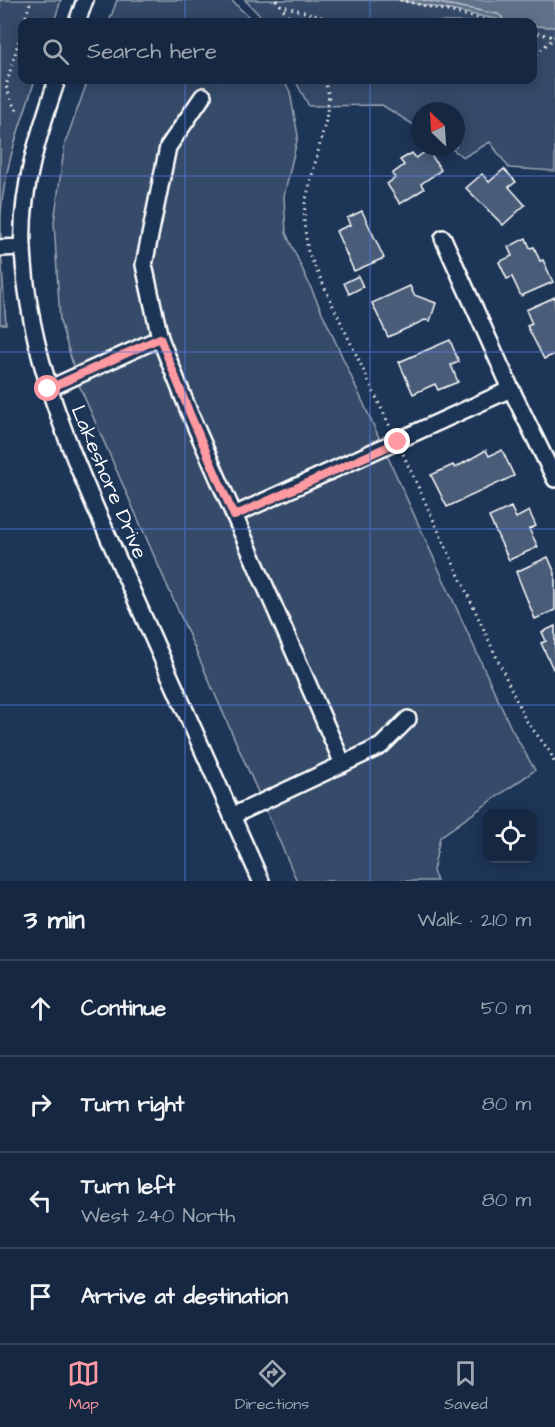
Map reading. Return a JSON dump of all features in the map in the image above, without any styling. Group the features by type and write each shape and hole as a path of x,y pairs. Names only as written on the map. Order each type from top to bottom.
{"street":[{"path":"78,18 85,0"},
{"name":"Lakeshore Drive","path":"56,84 24,198 23,247 29,308 48,389 76,463 261,881"},
{"path":"202,96 168,147 144,265 160,338 190,414 343,764"},
{"path":"443,238 511,390 555,479"},
{"path":"0,248 23,247"},
{"path":"48,389 160,338"},
{"path":"234,516 511,390"},
{"path":"232,816 381,746 408,719"}],"path":[{"path":"25,18 31,0"},
{"path":"276,0 290,18"},
{"path":"400,0 477,18"},
{"path":"280,5 324,18"},
{"path":"537,33 555,37"},
{"path":"537,53 555,37"},
{"path":"17,110 6,86 18,43"}],"shaded area":[{"path":"0,0 61,0 55,18 18,18 18,84 34,84 14,146 3,196 1,241 6,324 0,324"},
{"path":"117,0 231,0 250,18 110,18"},
{"path":"245,0 398,0 491,18 262,18"},
{"path":"537,26 555,27 555,171 509,168 490,142 464,157 462,156 465,156 465,102 411,102 411,123 382,105 309,106 297,84 537,84"},
{"path":"87,84 286,84 290,92 298,136 284,196 286,233 511,728 535,770 440,837 433,871 437,881 297,881 79,385 60,321 54,222 65,143"}],"water":[{"path":"398,0 555,0 555,27 537,26 537,18 491,18"}],"building":[{"path":"411,154 411,156 416,158 432,156 441,170 421,184 424,189 400,204 387,184 395,178 392,174 404,165 400,160"},
{"path":"504,169 516,182 509,187 525,205 503,225 466,188 482,174 489,182"},
{"path":"362,211 384,258 354,271 336,231 350,225 347,218"},
{"path":"526,238 530,248 534,247 540,261 543,260 553,282 521,296 512,277 507,279 499,262 512,256 508,247"},
{"path":"358,276 363,287 349,294 344,283"},
{"path":"410,286 414,295 436,303 430,321 425,320 388,337 372,303"},
{"path":"555,297 555,354 544,359 527,326 532,324 526,310"},
{"path":"450,340 459,362 451,365 458,382 438,390 435,384 413,394 399,362"},
{"path":"486,450 489,456 502,450 514,476 447,507 431,475 453,465 455,468"},
{"path":"511,507 516,518 529,511 536,526 529,529 538,547 509,560 489,517"},
{"path":"548,557 555,573 555,610 535,619 516,572"},
{"path":"555,626 555,668 553,669 541,643 546,641 542,632"}],"route":[{"path":"48,389 160,338 234,516 398,442"}]}
